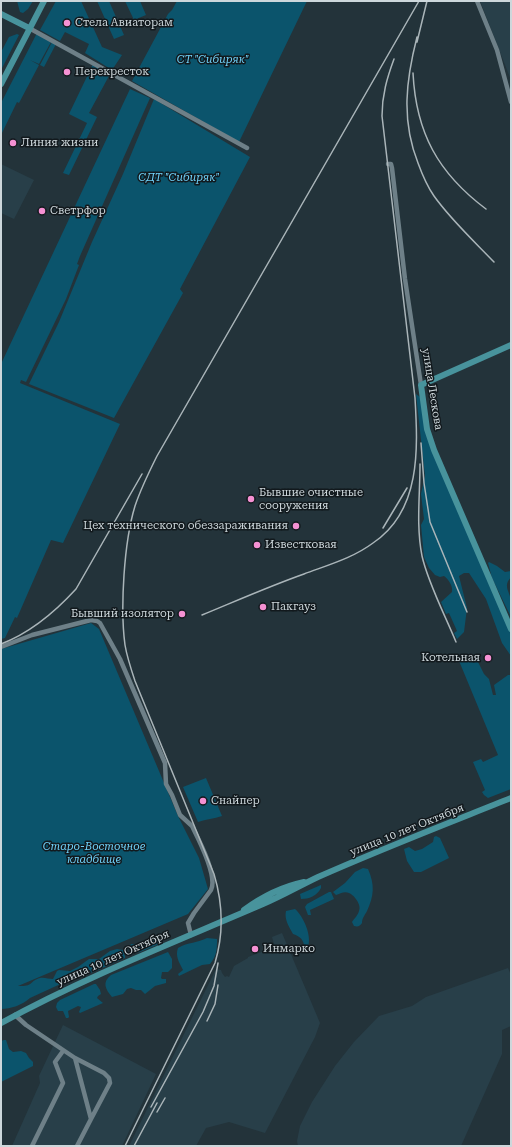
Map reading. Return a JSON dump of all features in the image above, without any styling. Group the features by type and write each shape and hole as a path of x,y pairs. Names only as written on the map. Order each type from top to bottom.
{"main road":[{"path":"1,84 44,1"},
{"path":"1,14 29,28"},
{"path":"421,385 511,345"},
{"name":"улица Лескова","path":"421,385 427,429 434,450 511,629"},
{"name":"улица 10 лет Октября","path":"1,1023 97,975 234,916 259,899 276,890 312,880 511,798"}],"street":[{"path":"477,1 497,50 511,102"},
{"path":"29,28 247,148"},
{"name":"улица Лескова","path":"388,164 391,164 392,168 406,282 421,385"},
{"path":"1,647 32,635 91,620 100,623 120,659 165,762 165,781 180,814 191,823 212,875 213,886 211,890 188,923 191,935"},
{"path":"15,1015 26,1025 63,1050 104,1073 109,1078 110,1083 77,1146"},
{"path":"32,1146 63,1083 55,1062 63,1050"},
{"path":"76,1058 91,1119"}],"shaded area":[{"path":"480,1 511,1 511,80"},
{"path":"1,164 34,180 14,219 1,213"},
{"path":"282,933 320,1023 315,1037 265,1133 229,1122 206,1128 196,1146 129,1146 216,969 221,970 225,977 229,977 234,966 248,957 275,947 272,937"},
{"path":"508,968 511,975 511,1026 502,1030 502,1054 461,1146 298,1146 297,1141 300,1126 312,1102 335,1066 354,1042 379,1016 412,1006 426,997"},
{"path":"63,1025 156,1074 122,1146 12,1146 40,1083 39,1076"}],"green space":[{"path":"17,1 33,1 28,9 23,13 20,12"},
{"path":"56,1 81,1 102,47 122,55 112,70 85,53 89,44 65,32 60,41 40,30"},
{"path":"97,1 109,1 124,35 114,39"},
{"path":"125,1 140,1 146,15 134,20"},
{"name":"СТ \"Сибиряк\"","path":"177,1 307,1 239,142 132,81 168,14"},
{"path":"37,33 51,42 39,64 30,60 39,65 19,103 17,102 1,135 1,103"},
{"path":"17,34 19,35 1,70 1,52 9,37"},
{"path":"52,42 56,44 44,67 40,65"},
{"path":"93,64 110,74 89,113 97,117 69,175 63,173 87,123 69,114"},
{"path":"130,89 150,98 80,256 77,264 79,265 66,299 26,382 21,380 20,383 120,424 63,543 51,540 17,618 15,617 5,638 1,639 1,364"},
{"name":"СДТ \"Сибиряк\"","path":"154,99 250,157 180,289 183,293 114,418 29,384 59,322"},
{"path":"416,394 420,397 424,418 511,634 511,656 502,643 486,599 469,573 464,573 459,576 467,608 464,632 457,639 454,633 457,631 449,613 446,614 441,602 452,592 451,585 444,576 440,577 435,575 429,568 424,557 421,525 424,519 421,494 425,476"},
{"path":"489,562 505,572 511,571 511,577 507,583 507,588 511,602 511,617 492,578"},
{"name":"Старо-Восточное кладбище","path":"91,623 99,629 178,816 199,858 208,889 188,914 18,986 27,986 40,978 53,979 59,970 70,971 89,959 99,959 110,951 117,949 123,950 125,958 93,972 80,975 30,998 24,1003 1,1009 1,649"},
{"path":"470,654 475,656 484,674 489,679 493,695 496,695 494,685 508,675 511,675 511,789 488,798 482,792 485,790 473,762 481,759 483,762 498,755 457,656 464,657"},
{"name":"Снайпер","path":"206,778 222,816 198,822 183,787"},
{"path":"436,836 440,838 449,858 421,872 414,872 407,861 404,849 409,847 415,851 422,849 433,842 434,837"},
{"path":"363,868 368,869 372,880 373,890 369,906 362,923 359,926 354,926 352,922 360,909 357,900 347,892 336,895 333,892 345,883 355,872"},
{"path":"321,885 321,888 315,895 310,898 301,899 300,894"},
{"path":"331,892 334,899 310,910 311,915 308,915 305,907 307,904"},
{"path":"295,909 304,922 308,932 309,943 308,947 305,948 301,939 293,934 286,920 286,911"},
{"path":"159,938 161,939 159,944 140,952 132,953 129,948 131,944 140,945"},
{"path":"207,938 217,939 216,952 210,964 202,965 179,976 178,974 183,970 177,956 178,948"},
{"path":"168,952 172,959 172,968 168,972 162,972 161,978 166,979 166,983 155,986 145,994 141,990 131,988 127,989 123,994 112,997 106,988 106,980 111,975"},
{"path":"96,984 101,994 97,998 103,1003 80,1013 81,1007 78,1006 68,1011 68,1018 66,1018 63,1011 58,1011 56,1007 60,1000"},
{"path":"6,1040 9,1049 13,1052 21,1051 26,1053 33,1062 33,1066 1,1082 1,1041"}],"railway":[{"path":"125,1146 215,963 221,930 221,907 214,874 135,681 126,650 123,594 131,521 142,486 157,456 419,1"},
{"path":"417,42 427,1"},
{"path":"417,37 408,84 407,116 409,131 418,163 434,196 455,222 494,262"},
{"path":"202,615 357,553 373,543 389,530 400,514 408,497 416,458 415,398 382,116 385,87 394,59"},
{"path":"413,73 415,95 419,114 425,133 433,150 455,181 486,209"},
{"path":"421,443 424,483 430,522 467,612"},
{"path":"420,464 419,533 422,556 432,588 456,642"},
{"path":"1,644 22,634 42,621 60,606 76,589 142,474"},
{"path":"383,528 407,488"},
{"path":"151,1107 203,1012 214,986 218,963"},
{"path":"207,1021 215,1004 218,985"},
{"path":"157,1112 165,1098"},
{"path":"134,1146 157,1103"}],"place":[{"name":"Стела Авиаторам","path":"67,23"},
{"name":"Перекресток","path":"67,72"},
{"name":"Линия жизни","path":"13,143"},
{"name":"Светрфор","path":"42,211"},
{"name":"Бывшие очистные сооружения","path":"251,499"},
{"name":"Цех технического обеззараживания","path":"296,526"},
{"name":"Известковая","path":"257,545"},
{"name":"Пакгауз","path":"263,607"},
{"name":"Бывший изолятор","path":"182,614"},
{"name":"Котельная","path":"488,658"},
{"name":"Снайпер","path":"203,801"},
{"name":"Инмарко","path":"255,949"}]}
